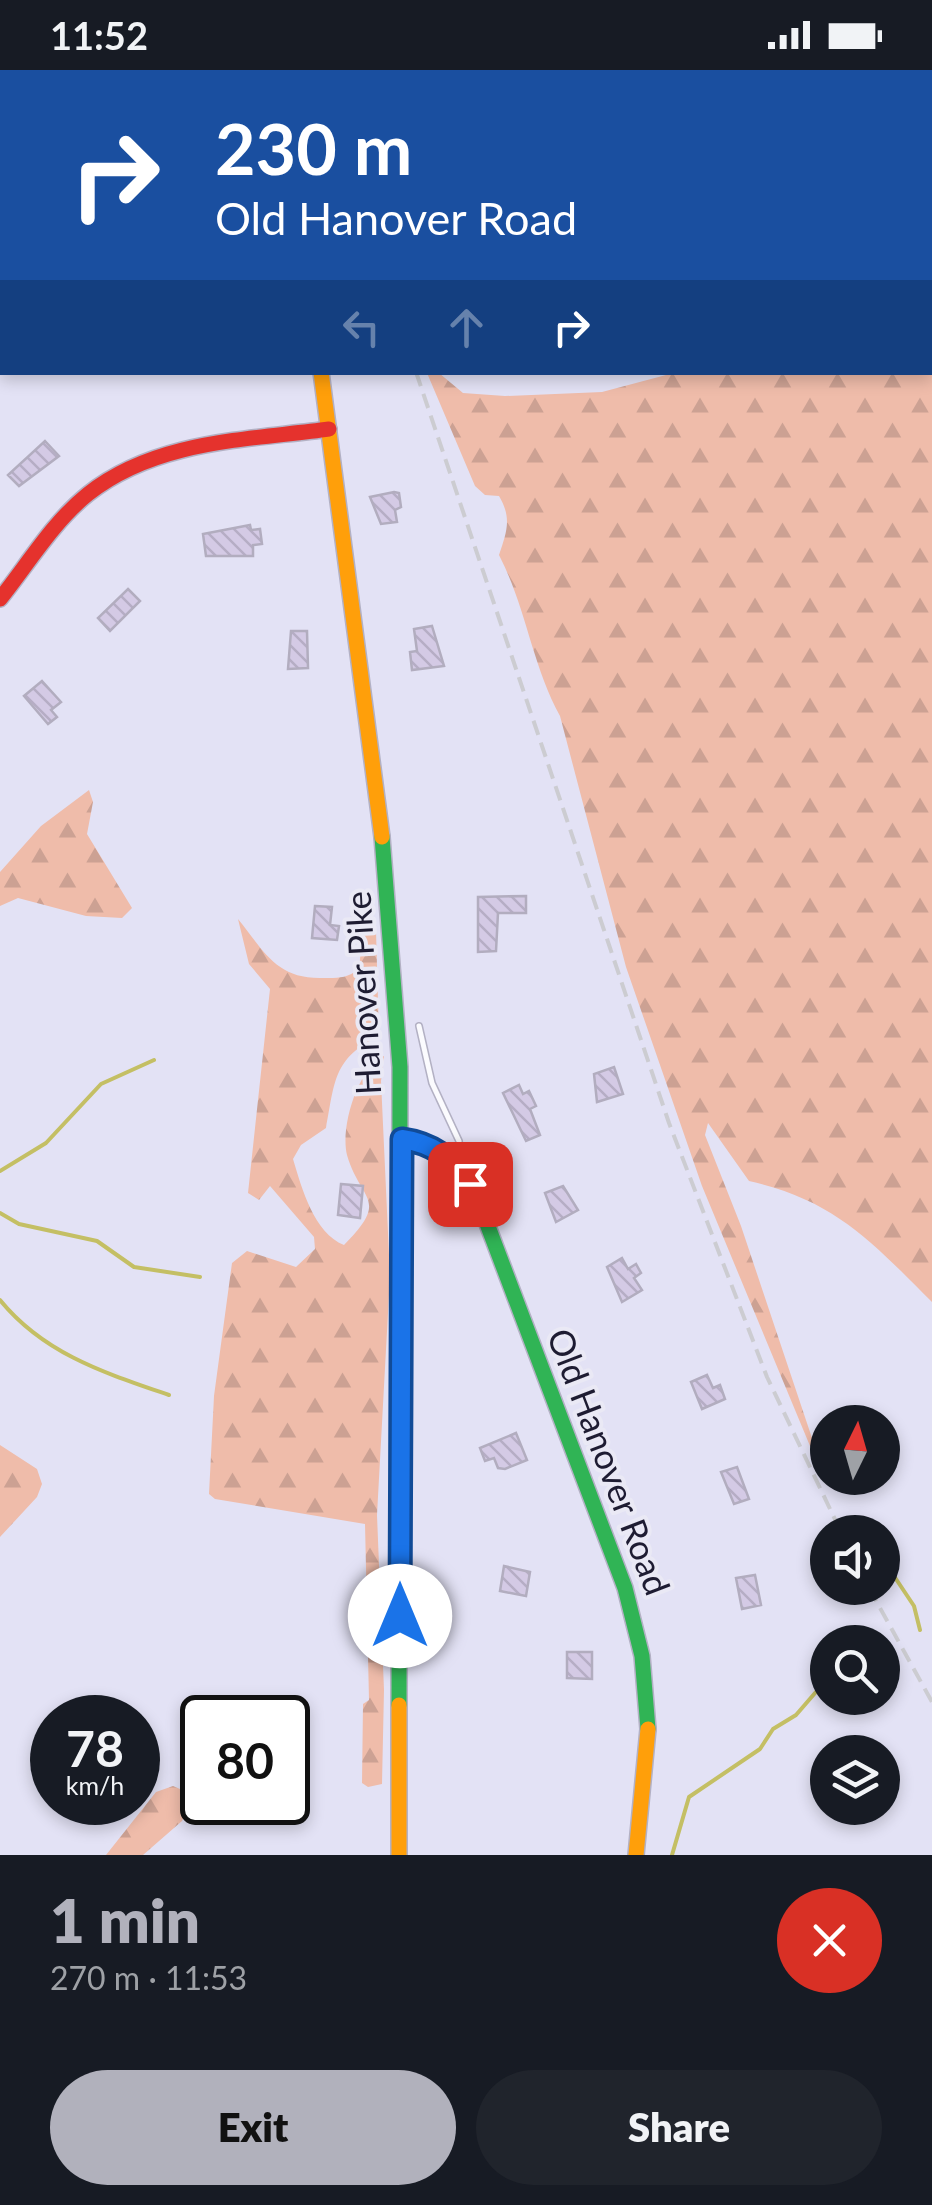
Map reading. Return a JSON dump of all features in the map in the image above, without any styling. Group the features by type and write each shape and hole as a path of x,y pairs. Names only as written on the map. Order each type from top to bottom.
{"main road":[{"name":"Hanover Pike","path":"321,375 388,882 402,1139 399,1855"},
{"path":"0,599 75,506 130,467 161,455 328,430"},
{"name":"Old Hanover Road","path":"402,1139 426,1142 448,1159 478,1200 625,1588 642,1646 651,1716 636,1855"}],"lane":[{"path":"419,1026 432,1083 459,1141"}],"green space":[{"path":"428,375 441,375 463,393 505,396 602,392 666,375 932,375 932,1302 850,1226 805,1199 749,1181 708,1123 705,1135 741,1226 810,1432 810,1446 702,1186 626,967 560,716 542,677 499,555 507,525 506,511 499,496 485,495 475,486"},
{"path":"89,790 93,802 87,834 132,908 122,918 86,916 18,898 0,906 0,872 41,826"},
{"path":"238,919 272,961 306,977 337,978 359,969 363,929 376,931 379,1036 344,1063 335,1084 326,1128 301,1145 293,1159 317,1220 344,1245 358,1230 369,1208 347,1155 346,1129 359,1085 384,1056 381,1081 390,1276 377,1515 384,1690 382,1784 368,1787 362,1783 363,1704 369,1700 365,1524 215,1499 209,1494 214,1396 232,1263 247,1251 296,1267 315,1249 314,1237 270,1186 259,1200 248,1193 270,989 249,964"},
{"path":"0,1445 37,1469 42,1484 37,1497 0,1537"},
{"path":"173,1786 180,1789 180,1823 143,1855 106,1855 130,1825 160,1825 160,1791"}],"building":[{"path":"45,441 59,456 19,486 8,475"},
{"path":"399,493 401,507 395,510 397,522 381,524 370,497"},
{"path":"250,525 251,530 260,529 262,544 253,545 253,556 206,556 203,534"},
{"path":"128,589 140,601 110,631 98,618"},
{"path":"432,626 444,666 412,670 410,652 417,651 414,629"},
{"path":"291,631 307,631 308,668 288,669"},
{"path":"42,681 61,702 51,710 57,717 48,724 24,696"},
{"path":"526,896 526,913 498,913 496,951 478,952 478,897"},
{"path":"315,906 332,907 330,925 339,926 337,940 312,938"},
{"path":"614,1067 623,1094 597,1102 594,1074"},
{"path":"519,1085 523,1094 529,1091 536,1106 530,1109 540,1135 526,1141 503,1093"},
{"path":"341,1184 363,1186 360,1218 338,1215"},
{"path":"563,1186 578,1210 556,1222 545,1193"},
{"path":"622,1258 628,1269 636,1264 641,1273 634,1278 642,1290 622,1302 607,1267"},
{"path":"707,1375 713,1388 720,1385 725,1399 702,1409 691,1382"},
{"path":"516,1433 527,1460 505,1469 498,1468 494,1458 485,1461 480,1448"},
{"path":"737,1467 749,1499 734,1504 721,1472"},
{"path":"504,1566 530,1572 526,1596 500,1591"},
{"path":"755,1575 761,1605 742,1609 736,1578"},
{"path":"567,1652 592,1652 592,1679 567,1678"}],"waterway":[{"path":"0,1171 46,1143 101,1084 154,1060"},
{"path":"0,1213 19,1224 97,1241 134,1267 200,1277"},
{"path":"0,1300 36,1335 77,1360 169,1395"},
{"path":"900,1585 914,1606 920,1630"},
{"path":"672,1855 689,1797 760,1749 773,1729 796,1715 810,1699"}],"railway":[{"path":"417,375 669,1123 767,1377 833,1515"},
{"path":"878,1605 932,1702"}],"traffic: fast":[{"path":"382,837 400,1067 399,1705"},
{"path":"402,1139 427,1147 447,1160 478,1200 625,1588 642,1656 648,1729"}],"traffic: slow":[{"path":"321,375 382,837"},
{"path":"399,1705 399,1855"},
{"path":"636,1855 648,1729"}],"traffic: jam":[{"path":"0,599 63,517 115,476 143,463 204,445 329,429"}],"route":[{"path":"400,1616 402,1139 426,1142 456,1165 470,1184"}]}
